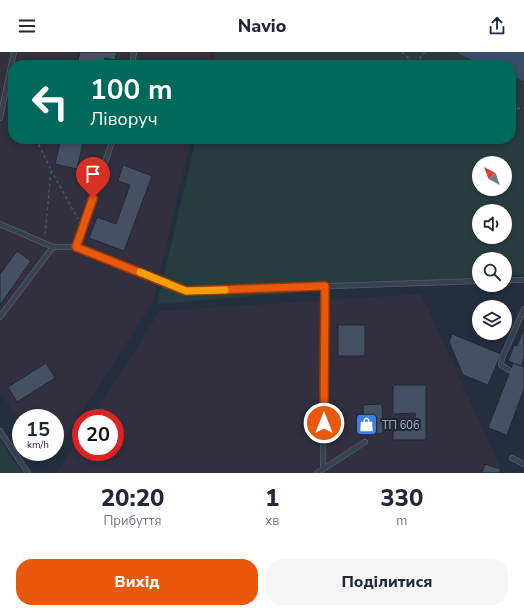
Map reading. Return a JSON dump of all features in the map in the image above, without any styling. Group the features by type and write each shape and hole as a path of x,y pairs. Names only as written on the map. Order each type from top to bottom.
{"lane":[{"path":"0,118 8,80"},
{"path":"76,247 111,144"},
{"path":"0,224 53,247 76,247 186,291 472,281"},
{"path":"0,317 53,247"},
{"path":"512,280 524,280"},
{"path":"323,469 325,286"},
{"path":"509,370 501,365 502,358 524,309"},
{"path":"0,431 28,473"},
{"path":"317,473 365,442"},
{"path":"512,458 524,464"}],"path":[{"path":"402,52 411,60"},
{"path":"38,144 83,228"},
{"path":"45,244 51,170"}],"shaded area":[{"path":"0,52 211,52 209,60 8,60 8,144 190,144 153,302 83,409 72,409 72,426 64,438 64,409 12,410 0,392"},
{"path":"421,294 501,469 485,464 482,473 56,473 72,448 72,461 124,461 124,409 98,409 160,311"}],"green space":[{"path":"216,52 524,52 524,274 512,275 512,252 472,252 472,278 157,304 195,144 516,144 516,60 214,60"},
{"path":"0,441 12,458 12,461 14,461 22,473 0,473"}],"water":[{"path":"455,52 524,52 524,81 516,78 516,60 473,60"}],"building":[{"path":"80,52 117,52 115,60 105,58 104,60 78,60"},
{"path":"60,144 83,144 77,169 55,164"},
{"path":"123,165 152,176 124,251 89,238 97,217 116,224 130,185 118,181"},
{"path":"17,251 31,261 0,305 0,274"},
{"path":"338,325 365,325 365,356 338,356"},
{"path":"524,329 524,358 521,366 508,361 514,345 517,346"},
{"path":"452,334 501,354 488,385 463,375 449,342"},
{"path":"46,363 55,378 17,402 8,387"},
{"path":"513,363 524,367 524,389 507,435 488,428"},
{"path":"393,385 426,385 426,440 393,440 393,431 417,429 415,413 393,414"},
{"path":"382,404 383,433 364,434 363,405"},
{"path":"485,464 501,469 499,473 482,473"}],"slow traffic":[{"path":"140,272 186,291 225,290"}],"place":[{"name":"ТП 606","path":"367,425"}],"route":[{"path":"93,198 76,247 186,291 325,286 324,423"}]}
